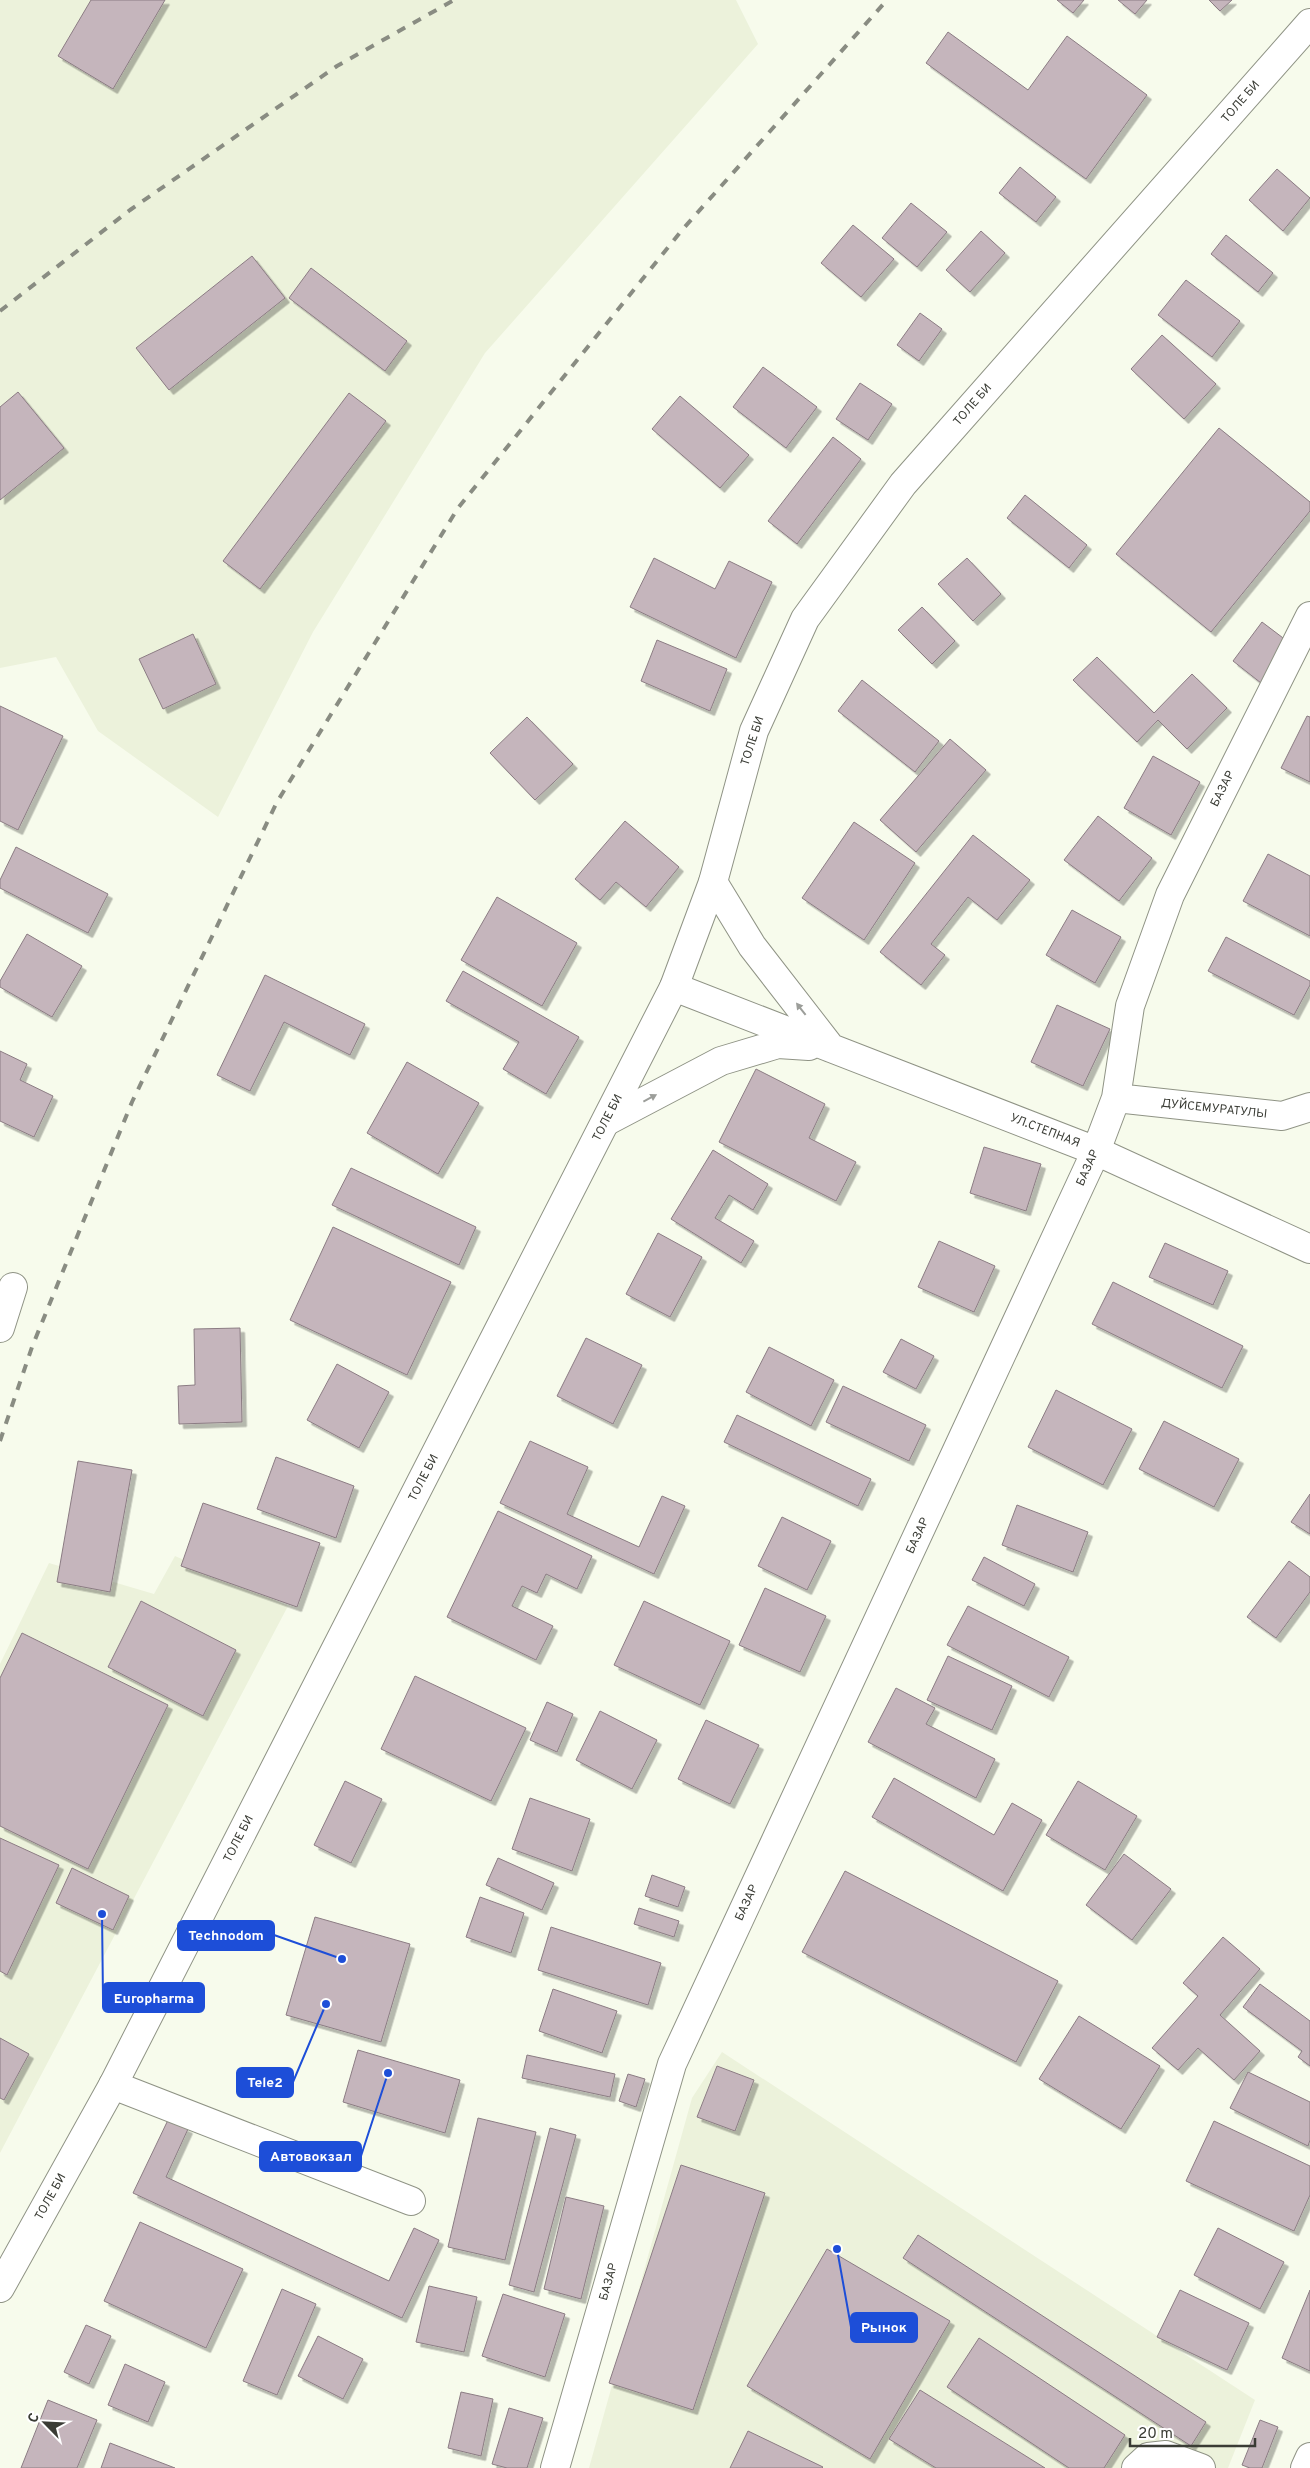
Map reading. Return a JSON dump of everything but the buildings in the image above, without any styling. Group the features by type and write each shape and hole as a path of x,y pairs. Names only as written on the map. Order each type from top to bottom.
{"street":[{"name":"ТОЛЕ БИ","path":"0,2288 113,2085 674,987 713,882 754,731 805,619 902,484 1310,23"},
{"name":"БАЗАР","path":"555,2468 672,2064 1096,1151 1116,1098 1130,1006 1170,895 1310,616"},
{"path":"713,882 752,946 831,1048"},
{"name":"УЛ.СТЕПНАЯ","path":"674,987 1096,1151 1310,1249"},
{"path":"607,1121 721,1061 778,1044 831,1048"},
{"name":"ДУЙСЕМУРАТУЛЫ","path":"1116,1098 1282,1116 1310,1107"},
{"path":"0,1328 13,1287"},
{"path":"113,2085 411,2201"},
{"path":"1136,2468 1148,2457 1166,2455 1201,2468"},
{"path":"1305,2468 1310,2457"}],"shaded area":[{"path":"0,0 736,0 758,44 485,353 313,632 218,817 98,731 56,657 0,668"},
{"path":"175,1556 288,1606 0,2153 0,1664 49,1563 154,1594"},
{"path":"722,2052 1255,2400 1228,2468 589,2468 692,2098"}],"railway":[{"path":"0,311 130,210 337,66 454,0"},
{"path":"0,1441 32,1347 132,1102 277,802 458,508 682,230 887,0"}],"place":[{"name":"Europharma","path":"102,1914"},
{"name":"Technodom","path":"342,1959"},
{"name":"Tele2","path":"326,2004"},
{"name":"Автовокзал","path":"388,2073"},
{"name":"Рынок","path":"837,2249"}]}
